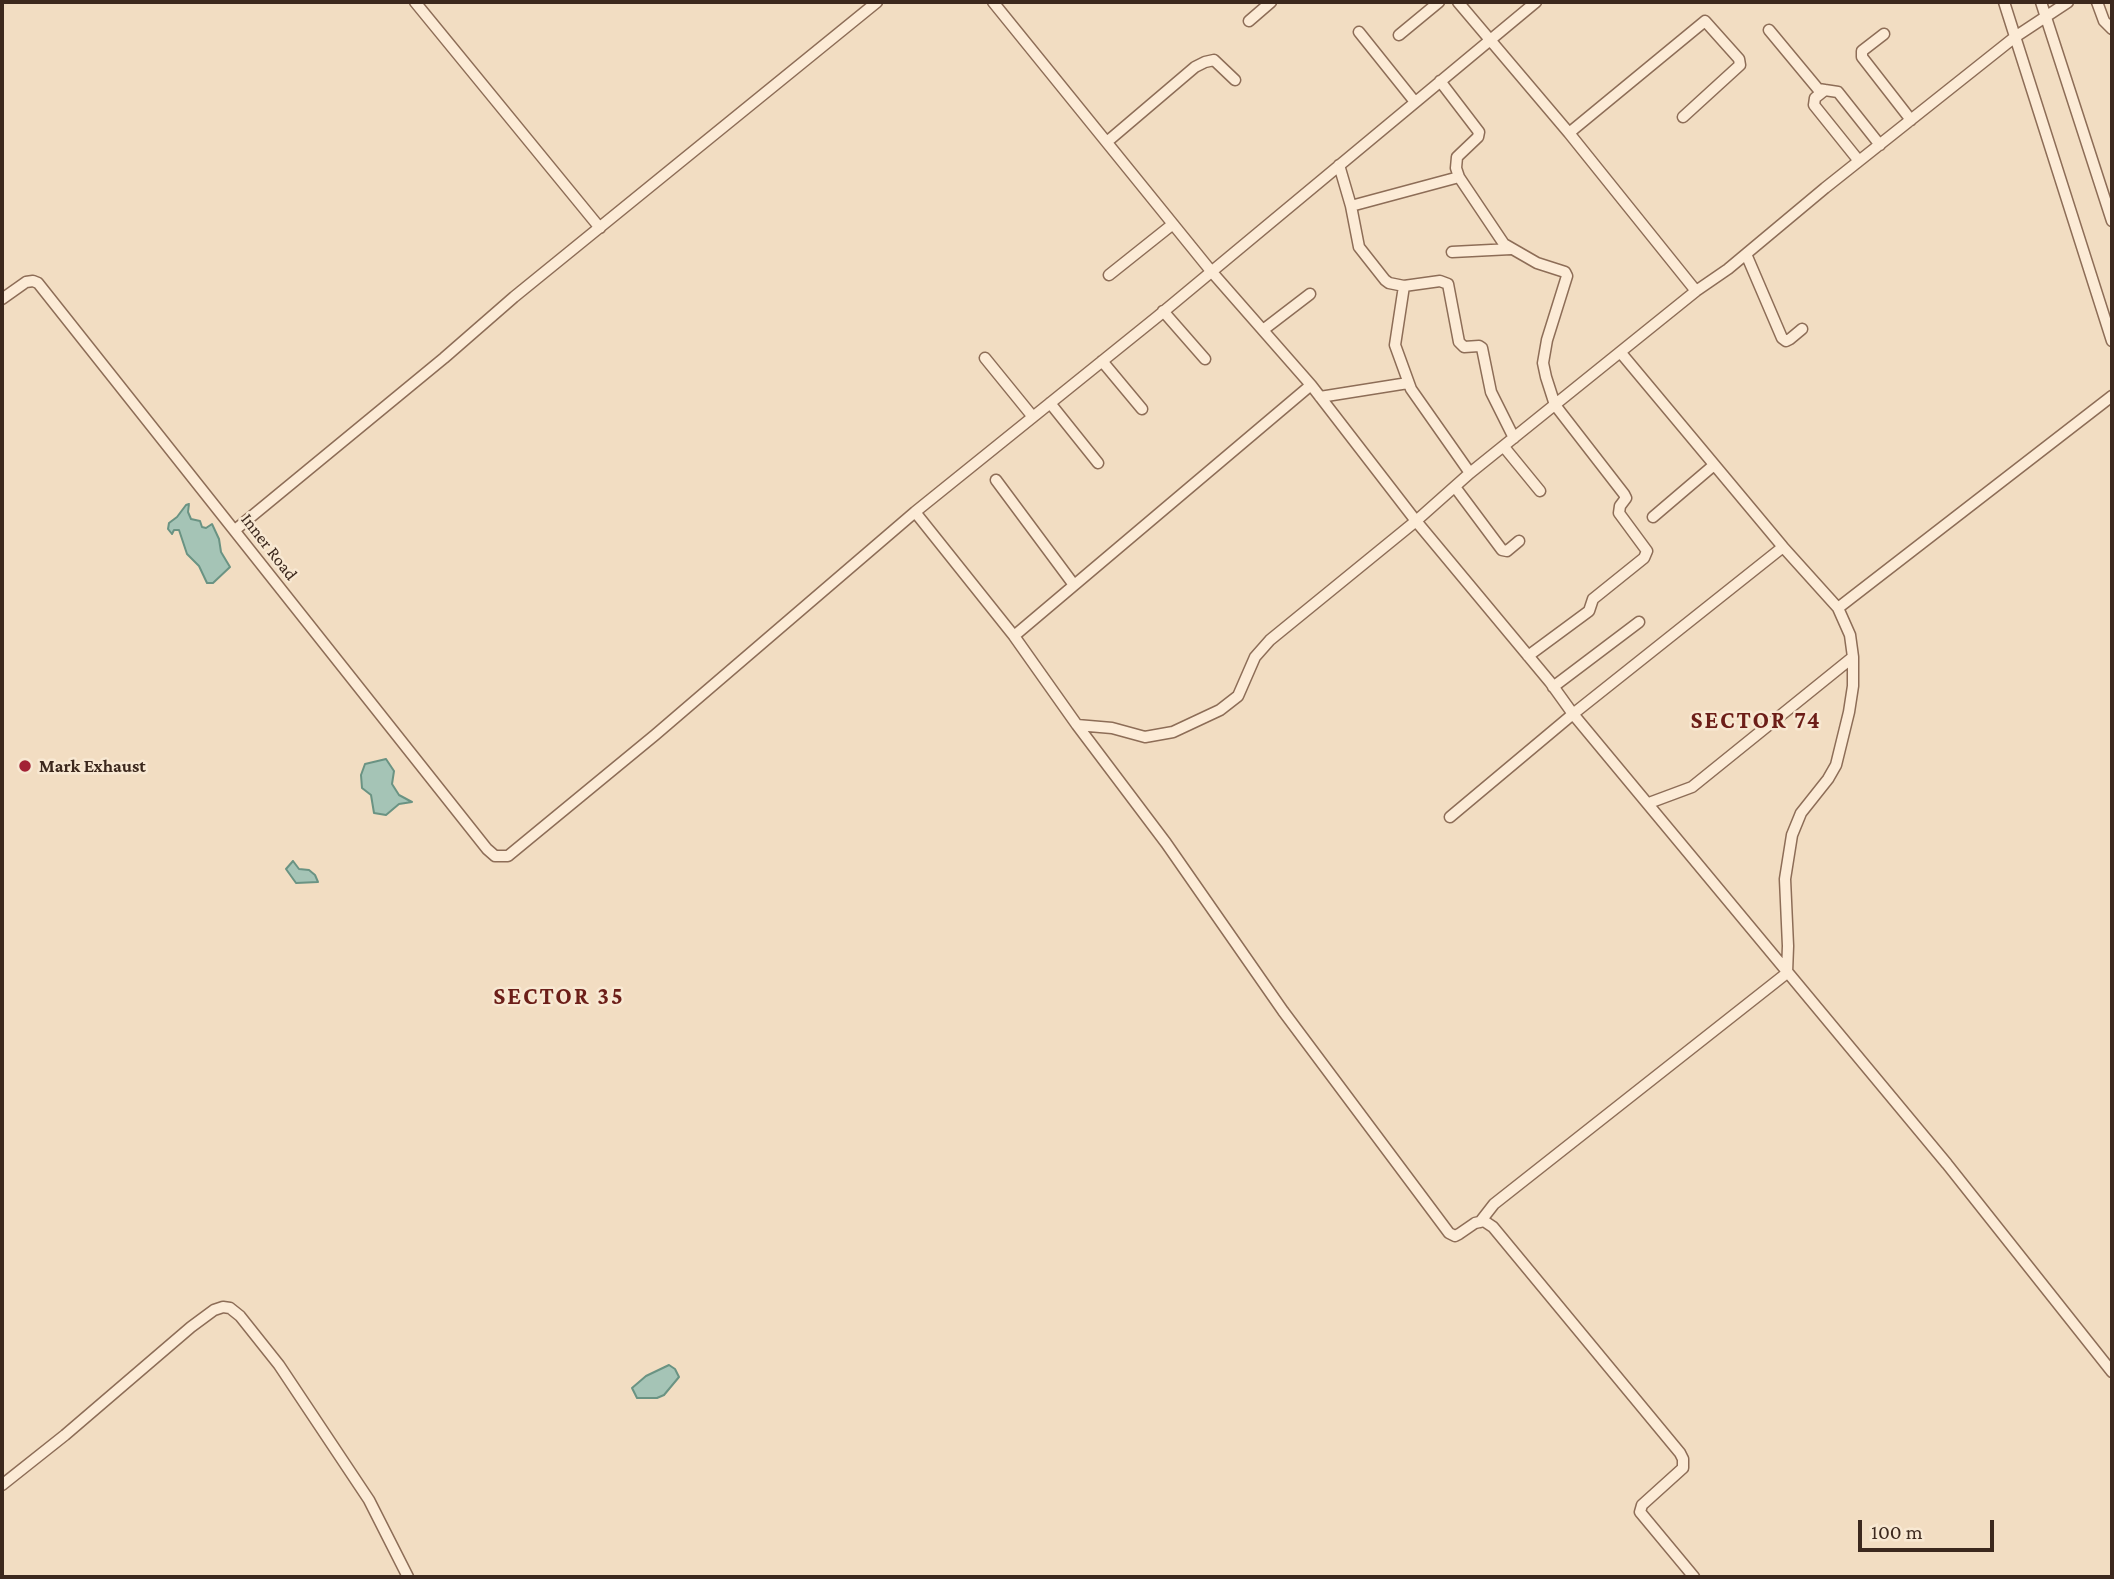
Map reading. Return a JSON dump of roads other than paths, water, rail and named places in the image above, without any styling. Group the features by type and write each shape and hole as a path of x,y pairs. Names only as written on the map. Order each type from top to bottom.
{"street":[{"path":"415,2 600,228"},
{"path":"993,2 1212,271 1311,385 1416,521 1649,803 1663,824 1947,1164 2112,1371"},
{"path":"1249,21 1271,2"},
{"path":"1399,35 1439,2"},
{"path":"1458,2 1569,133 1696,291"},
{"path":"1536,2 1212,271 915,512 1014,636 1166,843 1283,1011 1449,1233 1459,1234 1486,1221 1682,1457 1683,1468 1642,1505 1640,1512 1694,1577"},
{"path":"2004,2 2112,341"},
{"path":"2041,2 2112,221"},
{"path":"1077,725 1112,728 1145,737 1173,732 1220,710 1238,696 1255,657 1270,640 1416,521 1470,473 2015,37 2068,2"},
{"path":"2097,2 2104,21 2112,29"},
{"path":"235,530 872,3"},
{"path":"1569,133 1705,21 1739,59 1740,65 1683,117"},
{"path":"1769,30 1818,89 1838,92 1880,145"},
{"path":"1359,32 1415,102"},
{"path":"1884,34 1862,51 1862,57 1911,120"},
{"path":"1108,141 1195,67 1205,62 1214,60 1236,80"},
{"path":"1440,81 1479,132 1478,137 1457,156 1459,177 1504,244 1537,263 1565,272 1567,276 1550,329 1543,363 1555,405 1624,494 1626,498 1619,513 1647,551 1644,558 1593,599 1589,611 1528,656"},
{"path":"1825,90 1815,98 1815,108 1859,161"},
{"path":"1339,165 1351,206 1357,242 1389,283 1404,286 1440,281 1448,284 1459,342 1464,347 1482,348 1491,392 1514,438"},
{"path":"1351,206 1459,177"},
{"path":"1109,275 1173,224"},
{"path":"1452,253 1511,249"},
{"path":"1746,254 1782,338 1786,341 1802,329"},
{"name":"Inner Road","path":"2,299 26,282 38,283 495,856 511,855 915,512"},
{"path":"1404,286 1395,345 1408,383 1470,473"},
{"path":"1263,330 1310,294"},
{"path":"1163,311 1205,359"},
{"path":"1480,1222 1494,1204 1787,973 1785,878 1792,835 1801,813 1836,765 1849,712 1853,686 1853,657 1850,635 1838,608 1783,547 1621,353"},
{"path":"985,358 1033,417"},
{"path":"1102,361 1142,410"},
{"path":"1320,397 1408,383"},
{"path":"1014,636 1311,385"},
{"path":"1838,608 2112,396"},
{"path":"1050,403 1098,463"},
{"path":"1504,446 1540,491"},
{"path":"1653,517 1714,465"},
{"path":"996,480 1074,585"},
{"path":"1455,487 1502,550 1507,551 1519,541"},
{"path":"1450,817 1573,714 1783,547"},
{"path":"1553,687 1639,622"},
{"path":"1649,803 1692,787 1853,657"},
{"path":"2,1485 214,1310 230,1308 240,1316 278,1365 369,1500 408,1577"}],"place":[{"name":"Mark Exhaust","path":"25,766"}],"district":[{"name":"SECTOR 74","path":"1756,721"},
{"name":"SECTOR 35","path":"559,997"}]}
